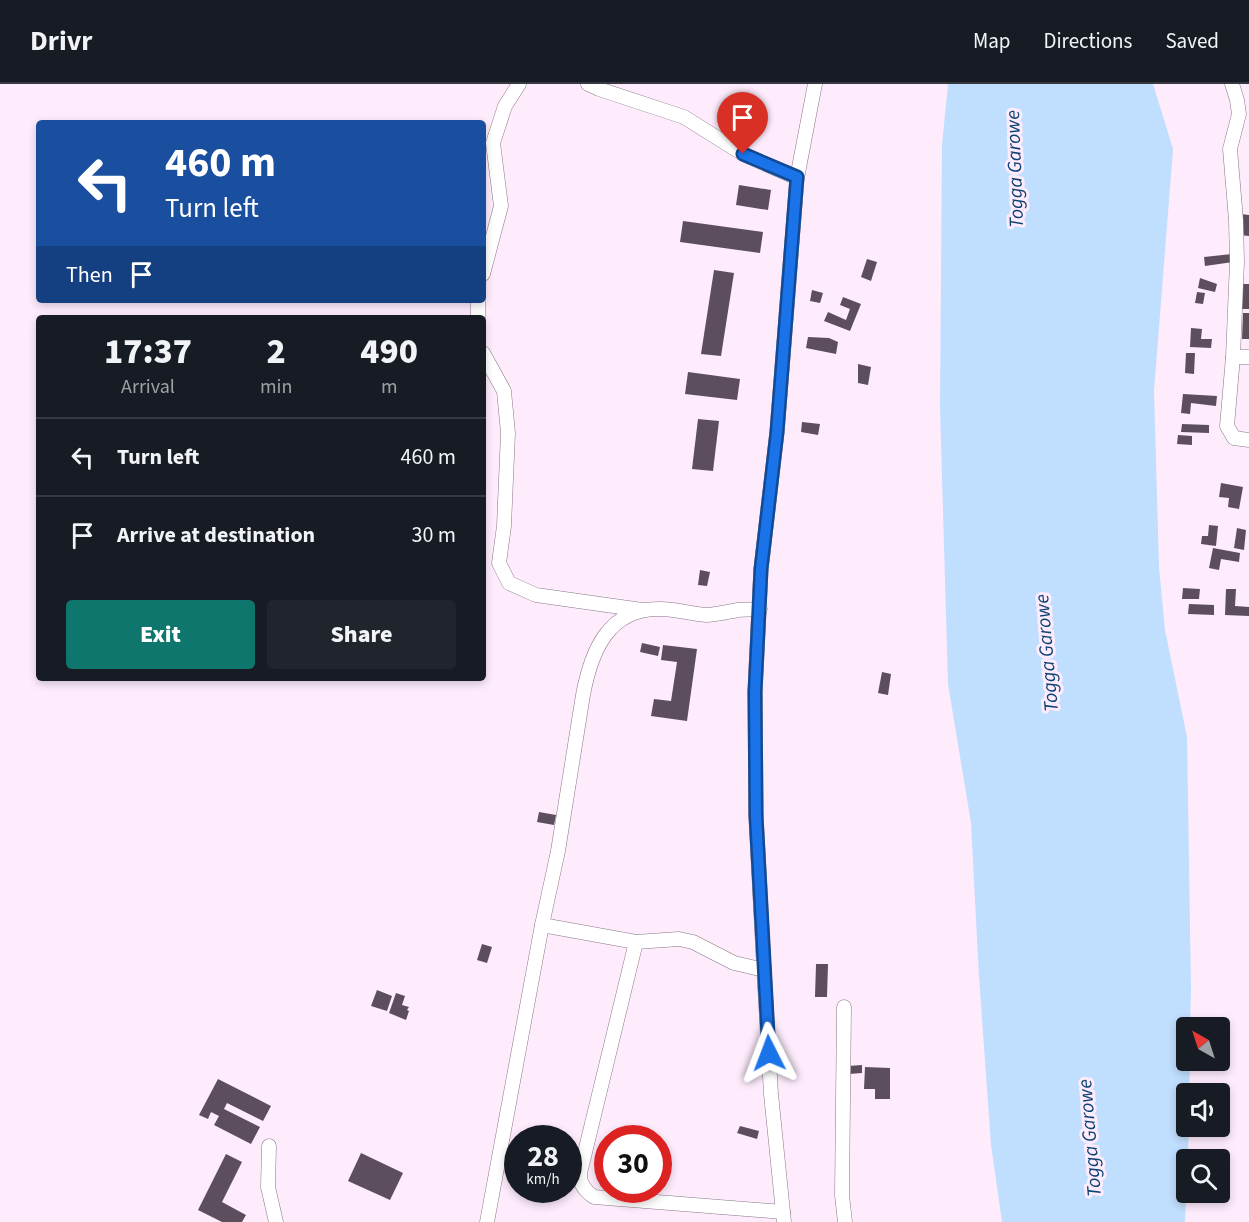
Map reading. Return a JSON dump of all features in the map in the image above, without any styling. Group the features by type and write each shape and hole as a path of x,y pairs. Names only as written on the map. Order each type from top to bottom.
{"street":[{"path":"486,263 501,206 493,143 505,106 519,84"},
{"path":"588,84 684,117 743,154 797,177"},
{"path":"636,942 580,1173 579,1179 583,1187 594,1197 784,1217 771,1094 764,970 755,692 761,569 777,432 797,177 815,84"},
{"path":"1232,84 1239,114 1230,149 1237,237 1233,357 1227,426 1233,438 1249,440"},
{"path":"1233,357 1249,357"},
{"path":"486,358 504,391 508,433 500,563 509,583 536,595 642,610 661,609 706,615 760,609"},
{"path":"487,1222 542,925 558,851 588,670 610,627 642,610"},
{"path":"542,925 636,942 679,939 693,942 734,963 764,970"},
{"path":"844,1007 842,1195 845,1222"},
{"path":"269,1146 268,1186 276,1222"}],"water":[{"name":"Togga Garowe","path":"948,84 1153,84 1173,149 1154,391 1159,567 1165,630 1187,737 1190,1017 1176,1017 1176,1071 1190,1071 1189,1083 1176,1083 1176,1137 1189,1137 1188,1149 1176,1149 1176,1203 1186,1203 1185,1222 1002,1222 991,1145 971,823 948,684 940,407 942,145"}],"building":[{"path":"739,185 771,190 768,210 736,205"},
{"path":"1241,214 1249,215 1249,236 1240,235"},
{"path":"683,221 763,232 760,253 680,242"},
{"path":"1232,254 1233,262 1205,266 1204,257"},
{"path":"867,259 877,262 871,281 861,277"},
{"path":"714,270 734,273 721,356 701,354"},
{"path":"1200,278 1217,284 1215,292 1198,288"},
{"path":"1241,284 1249,284 1249,309 1239,309"},
{"path":"812,290 823,293 820,303 810,301"},
{"path":"1197,292 1205,293 1203,304 1195,303"},
{"path":"843,297 861,304 850,331 824,321 828,312 846,320 850,309 840,305"},
{"path":"1243,313 1249,313 1249,339 1242,339"},
{"path":"1191,328 1202,329 1201,339 1212,339 1211,348 1190,347"},
{"path":"808,337 829,338 838,342 836,354 806,348"},
{"path":"1186,353 1195,353 1194,374 1185,373"},
{"path":"858,364 871,367 868,385 858,383"},
{"path":"688,372 740,379 737,400 685,394"},
{"path":"1183,394 1217,396 1216,406 1191,403 1190,414 1181,413"},
{"path":"698,419 719,421 713,471 692,469"},
{"path":"802,422 820,424 818,435 801,432"},
{"path":"1182,424 1209,425 1209,433 1181,432"},
{"path":"1178,435 1192,436 1192,445 1177,444"},
{"path":"1221,483 1243,487 1239,509 1228,507 1229,498 1219,497"},
{"path":"1209,525 1218,526 1216,546 1201,544 1202,536 1208,536"},
{"path":"1237,528 1246,530 1244,550 1234,548"},
{"path":"1213,548 1240,553 1239,562 1221,559 1219,570 1209,568"},
{"path":"700,570 710,572 707,586 698,585"},
{"path":"1183,588 1200,589 1199,599 1182,599"},
{"path":"1226,589 1236,589 1235,606 1249,607 1249,616 1225,615"},
{"path":"1189,604 1214,605 1214,615 1188,614"},
{"path":"642,643 660,647 658,656 640,652"},
{"path":"663,645 697,649 687,721 651,716 654,699 671,701 677,662 661,660"},
{"path":"882,672 891,674 888,695 878,693"},
{"path":"539,812 556,815 554,825 537,822"},
{"path":"482,944 492,947 487,963 477,960"},
{"path":"816,964 828,964 827,997 815,997"},
{"path":"377,990 392,996 387,1011 371,1006"},
{"path":"396,993 405,996 402,1005 409,1007 406,1020 389,1013"},
{"path":"862,1065 862,1073 849,1074 848,1066"},
{"path":"865,1067 890,1068 890,1099 875,1099 875,1089 864,1089"},
{"path":"218,1079 271,1106 263,1121 227,1103 224,1109 260,1127 251,1144 214,1125 219,1116 211,1112 208,1119 199,1115"},
{"path":"740,1126 759,1131 757,1139 737,1133"},
{"path":"361,1153 403,1173 390,1200 348,1181"},
{"path":"226,1154 242,1162 222,1202 246,1215 242,1222 222,1222 198,1210"}],"route":[{"path":"743,154 797,177 777,432 761,569 755,692 756,816 769,1053"}]}
